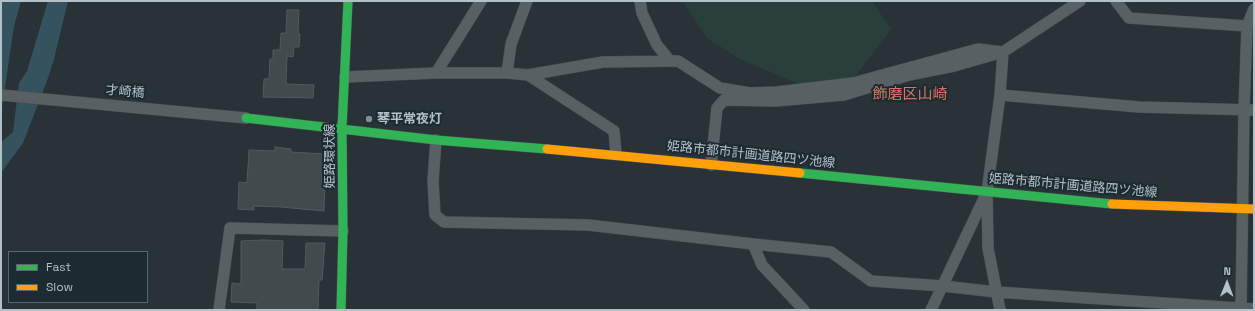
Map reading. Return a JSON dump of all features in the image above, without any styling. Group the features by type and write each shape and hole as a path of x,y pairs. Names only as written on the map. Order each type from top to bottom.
{"street":[{"name":"姫路環状線","path":"341,310 343,231 342,128 348,1"},
{"path":"436,73 481,1"},
{"path":"507,73 511,44 527,1"},
{"path":"640,1 642,13 657,46 670,61"},
{"path":"711,165 717,108 724,100 775,101 844,94 909,75 954,66 1003,52 1080,1"},
{"path":"1116,1 1129,18 1247,26"},
{"path":"1241,310 1242,209 1249,110 1247,26 1254,9"},
{"path":"344,77 436,73 507,73 528,75 603,62 678,61 720,88 750,93 777,92 853,82 978,49 1003,52"},
{"path":"1000,310 988,248 987,192 1000,95 1003,52"},
{"path":"528,75 614,131 616,154"},
{"name":"才崎橋","path":"1,94 246,118"},
{"path":"1000,95 1139,107 1249,110"},
{"name":"姫路市都市計画道路四ツ池線","path":"246,118 436,140 616,154 711,165 1129,206 1254,208"},
{"path":"436,140 433,181 435,215 444,222 588,225 832,252 871,281 1241,310 1254,309"},
{"path":"931,310 987,192"},
{"path":"219,310 230,228 343,231"},
{"path":"753,244 762,265 804,310"}],"green space":[{"path":"682,1 872,1 891,29 854,78 800,84 739,59 707,38"}],"water":[{"path":"1,1 21,1 14,26 1,114"},
{"path":"48,1 68,1 48,78 23,143 1,173 1,142 13,132 19,83 27,71"}],"building":[{"path":"287,10 299,10 298,34 300,34 299,47 294,47 293,57 287,56 286,84 314,85 313,98 263,97 264,79 269,79 270,59 273,59 273,50 280,50 281,33 286,33"},
{"path":"275,147 291,149 291,152 326,154 324,211 254,206 254,210 238,209 239,182 247,183 249,150 275,151"},
{"path":"241,241 283,241 282,269 305,269 306,243 325,243 322,280 319,280 318,310 257,310 257,303 231,302 232,283 241,284"}],"traffic: fast":[{"path":"341,310 343,231 342,128 348,1"},
{"path":"246,118 436,140 547,149"},
{"path":"800,173 1112,204"}],"traffic: slow":[{"path":"547,149 800,173"},
{"path":"1112,204 1254,209"}],"place":[{"name":"琴平常夜灯","path":"369,119"}],"district":[{"name":"飾磨区山崎","path":"910,95"}]}
